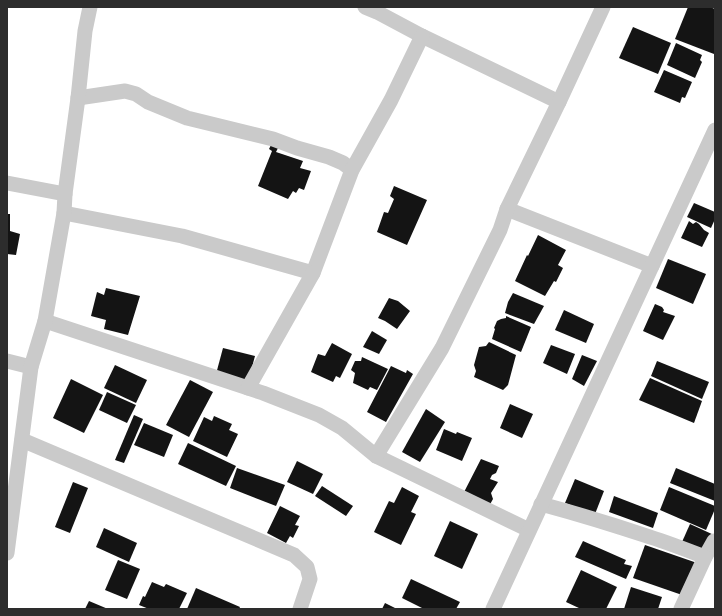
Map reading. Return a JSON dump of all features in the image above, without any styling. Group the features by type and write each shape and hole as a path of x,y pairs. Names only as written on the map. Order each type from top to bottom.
{"street":[{"path":"7,553 31,367 45,321 64,213 85,31 90,7"},
{"path":"365,7 560,102"},
{"path":"376,456 442,348 500,230 507,209 560,102 604,7"},
{"path":"248,388 313,273 352,170 391,100 422,36"},
{"path":"78,98 125,92 136,94 148,102 187,118 272,139 329,157 352,170"},
{"path":"493,609 715,130"},
{"path":"7,183 65,194"},
{"path":"507,209 652,266"},
{"path":"64,213 182,236 313,273"},
{"path":"45,321 263,393 319,415 342,428 376,456 529,530"},
{"path":"7,361 31,367"},
{"path":"22,440 294,555 307,568 310,579 300,609"},
{"path":"541,504 599,520 705,557"},
{"path":"681,609 705,557 715,540"}],"building":[{"path":"688,7 710,7 715,9 714,54 675,39"},
{"path":"633,27 671,43 658,74 619,58"},
{"path":"676,43 702,55 700,60 702,62 695,78 667,65"},
{"path":"664,70 692,82 685,98 682,97 680,103 654,92"},
{"path":"271,145 278,148 276,152 303,161 300,168 311,171 304,190 299,188 296,193 293,191 288,199 258,186 272,151 269,149"},
{"path":"394,186 427,200 407,245 377,232 384,212 388,213 394,199 390,196"},
{"path":"694,203 715,212 715,219 711,228 687,217"},
{"path":"7,214 10,214 10,231 20,234 16,255 7,254"},
{"path":"689,221 693,224 696,222 709,233 702,247 681,238"},
{"path":"538,235 566,250 558,265 563,268 556,282 554,281 545,296 515,281"},
{"path":"668,259 706,274 693,304 656,288"},
{"path":"106,288 140,296 128,335 104,329 106,320 91,316 97,292 104,295"},
{"path":"513,293 544,306 534,324 505,313 508,302"},
{"path":"389,298 398,301 410,311 397,329 378,318"},
{"path":"655,304 662,307 664,310 663,312 675,316 663,340 643,331"},
{"path":"564,310 594,324 586,343 555,330"},
{"path":"506,316 531,327 521,352 492,339 497,321 506,318"},
{"path":"372,331 387,340 379,354 363,347"},
{"path":"489,342 516,355 508,385 503,390 474,377 476,371 474,365 479,347 486,346"},
{"path":"332,343 352,354 340,378 336,376 333,382 311,372 318,354 325,356"},
{"path":"551,345 575,354 567,374 543,363"},
{"path":"223,348 255,356 248,382 216,374"},
{"path":"582,355 597,361 584,386 572,379"},
{"path":"362,357 388,369 377,390 370,387 368,390 353,383 355,373 351,370 355,361 361,361"},
{"path":"657,361 709,382 702,399 651,376"},
{"path":"115,365 147,380 136,403 104,388"},
{"path":"391,366 406,373 407,370 413,374 386,422 367,412"},
{"path":"650,378 702,401 694,423 639,400"},
{"path":"71,379 103,395 84,433 53,418"},
{"path":"190,380 213,392 189,437 166,425"},
{"path":"107,392 136,405 127,423 99,410"},
{"path":"510,404 533,414 522,438 500,428"},
{"path":"426,409 445,422 420,462 402,452"},
{"path":"134,415 143,419 124,463 115,460"},
{"path":"214,416 232,424 229,430 238,434 227,457 193,441 204,417 212,421"},
{"path":"144,423 173,435 164,457 134,445"},
{"path":"444,429 472,438 462,461 436,450"},
{"path":"188,443 236,466 226,486 178,464"},
{"path":"481,459 499,466 496,473 492,475 490,479 498,482 491,493 493,499 488,508 462,496"},
{"path":"297,461 323,474 313,494 287,482"},
{"path":"237,468 285,485 276,506 230,488"},
{"path":"676,468 715,484 715,501 670,483"},
{"path":"575,479 604,491 595,514 565,503"},
{"path":"73,482 88,488 70,533 55,527"},
{"path":"322,486 353,506 346,516 315,496"},
{"path":"402,487 419,496 411,512 416,514 401,545 374,532 389,501 394,503"},
{"path":"669,487 715,506 706,530 660,510"},
{"path":"614,496 658,513 653,528 609,512"},
{"path":"280,506 300,516 295,525 299,526 293,538 290,536 286,543 267,533"},
{"path":"450,521 478,534 462,569 434,556"},
{"path":"690,524 714,535 705,553 682,542"},
{"path":"104,528 137,543 129,562 96,547"},
{"path":"583,541 626,560 624,564 632,566 626,579 575,557"},
{"path":"645,545 700,564 685,596 633,578"},
{"path":"118,560 140,569 127,599 105,590"},
{"path":"581,570 617,587 606,609 581,609 566,602"},
{"path":"411,579 460,602 456,609 424,609 402,598"},
{"path":"152,582 164,587 166,584 187,593 179,609 149,609 139,605 143,596 145,597"},
{"path":"631,587 662,597 658,609 624,609"},
{"path":"196,588 240,607 239,609 187,609"},
{"path":"89,601 108,609 85,609"},
{"path":"385,603 397,609 382,609"}]}
